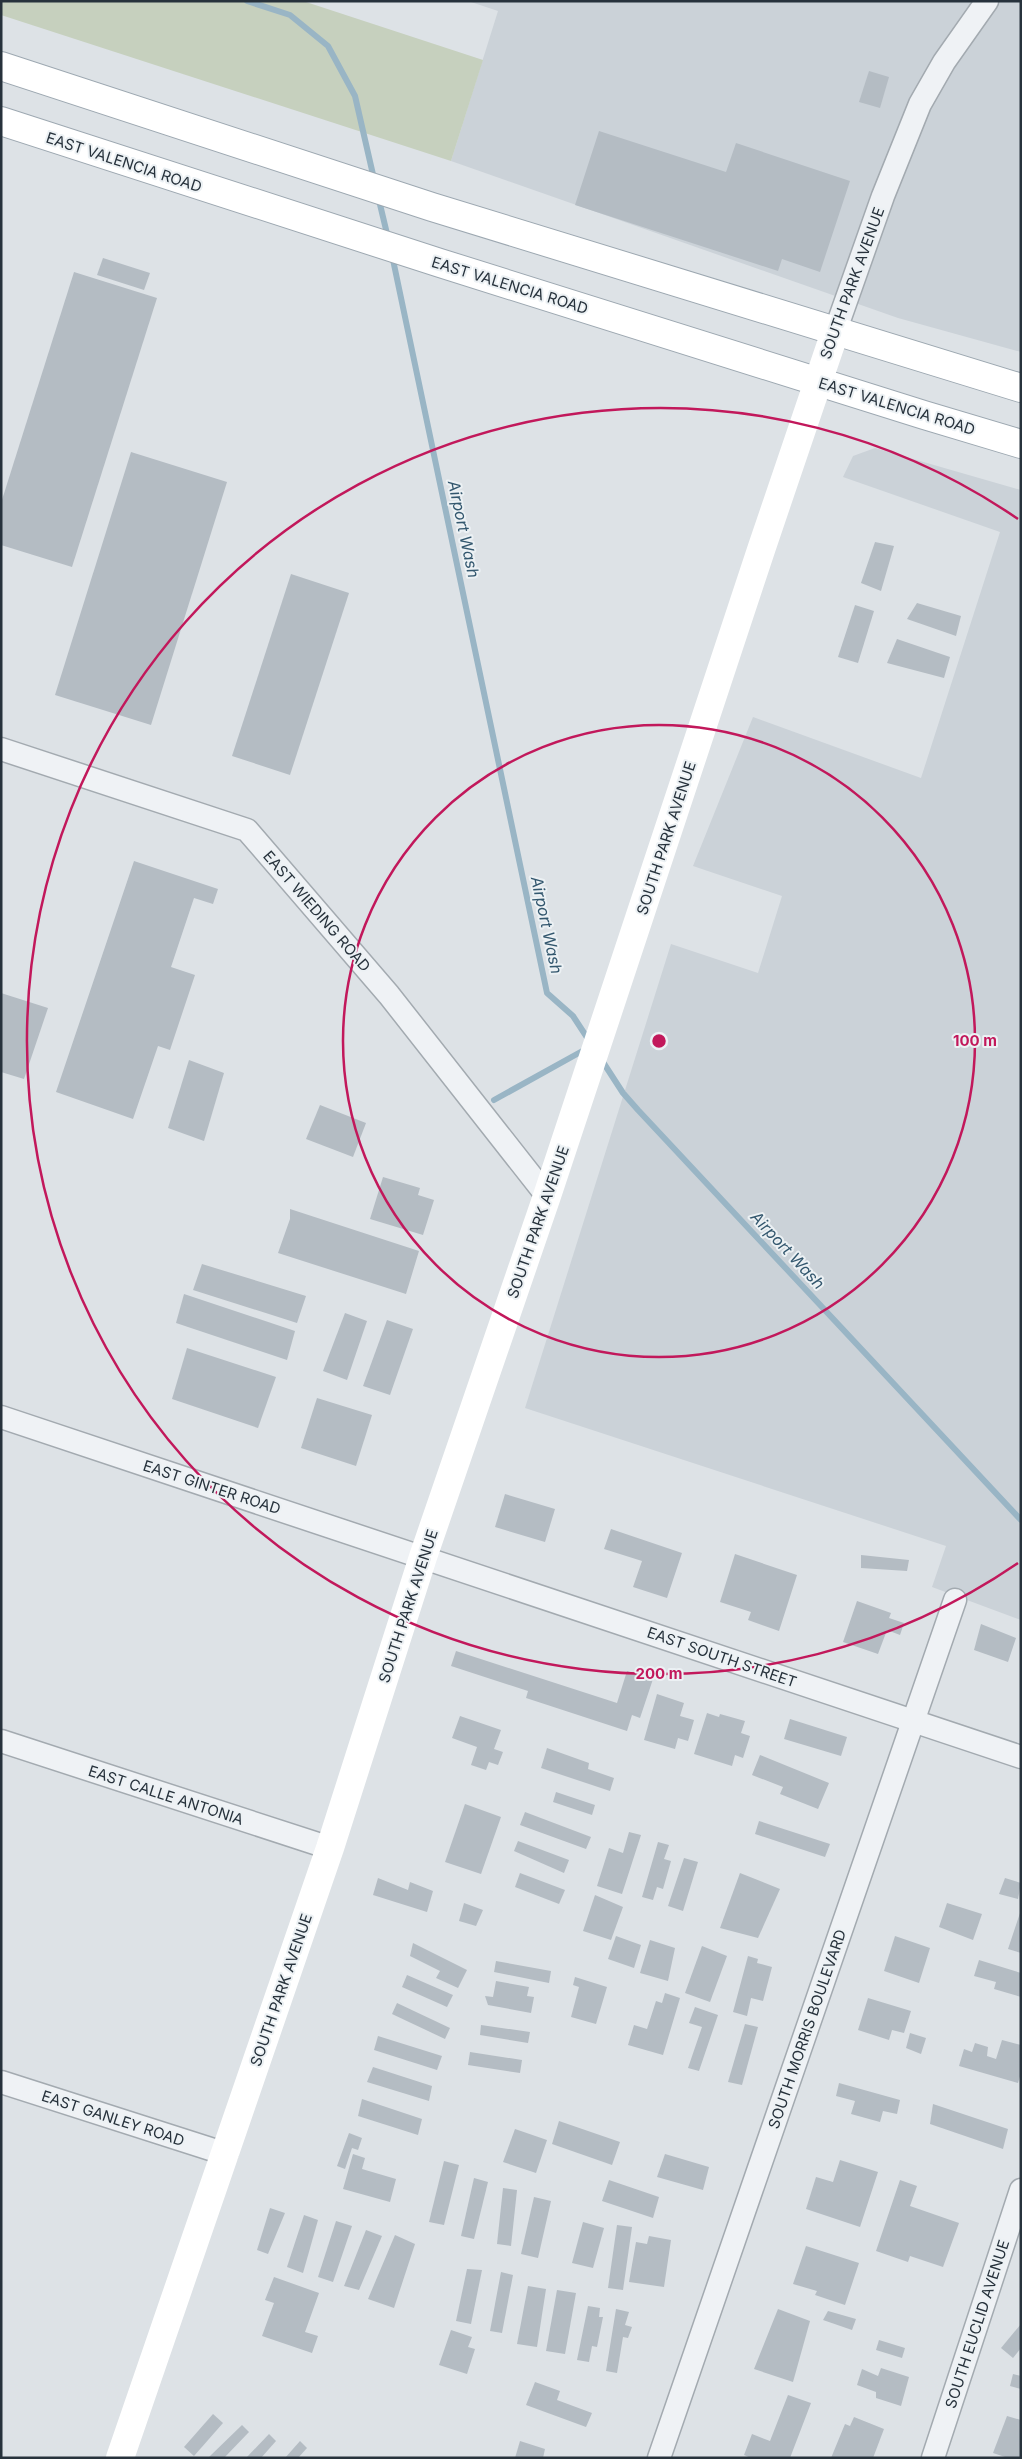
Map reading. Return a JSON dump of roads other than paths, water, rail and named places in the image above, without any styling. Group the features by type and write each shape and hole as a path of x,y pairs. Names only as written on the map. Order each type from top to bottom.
{"main road":[{"path":"1,66 432,207 1021,388"},
{"name":"EAST VALENCIA ROAD","path":"1,121 223,195 440,264 1021,444"},
{"name":"SOUTH PARK AVENUE","path":"120,2458 330,1848 423,1557 567,1138 835,332"}],"street":[{"name":"SOUTH PARK AVENUE","path":"835,332 883,196 920,104 944,62 987,1"},
{"name":"EAST WIEDING ROAD","path":"1,749 247,830 390,995 547,1196"},
{"name":"EAST GINTER ROAD","path":"1,1417 423,1557"},
{"name":"EAST SOUTH STREET","path":"423,1557 1021,1757"},
{"name":"SOUTH MORRIS BOULEVARD","path":"660,2458 955,1600"},
{"name":"EAST CALLE ANTONIA","path":"1,1741 330,1848"},
{"name":"EAST GANLEY ROAD","path":"1,2082 226,2154"},
{"name":"SOUTH EUCLID AVENUE","path":"933,2458 1021,2190"}],"waterway":[{"path":"247,1 290,15 328,46 355,96 374,179"},
{"path":"378,196 388,238"},
{"name":"Airport Wash","path":"392,255 547,993 573,1016 590,1042"},
{"path":"494,1100 586,1049"},
{"name":"Airport Wash","path":"601,1059 623,1093 638,1110 1021,1520"}]}
